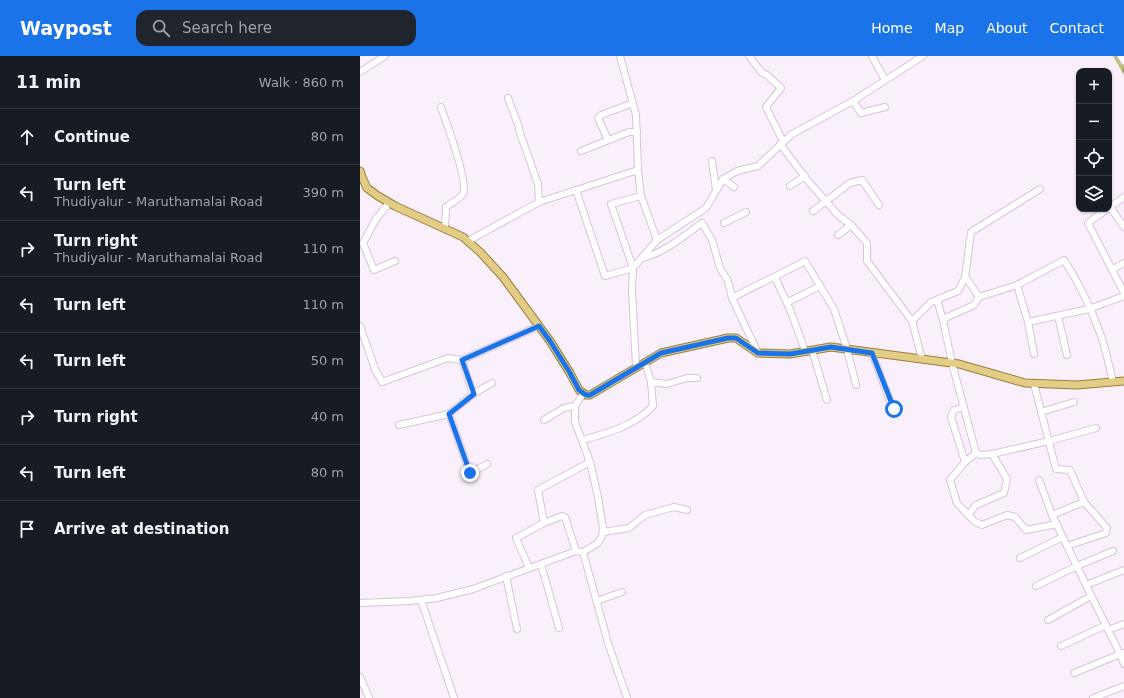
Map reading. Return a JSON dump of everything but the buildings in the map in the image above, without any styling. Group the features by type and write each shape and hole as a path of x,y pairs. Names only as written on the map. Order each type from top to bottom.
{"main road":[{"path":"360,171 367,188 378,196 389,203 445,228 468,241 503,277 550,341 582,394 590,395 661,353 728,338 736,338 758,353 790,354 831,347 952,363 1025,383 1034,384 1077,385 1124,381"}],"street":[{"path":"360,72 385,56"},
{"path":"620,56 636,115 638,170 641,196 657,240"},
{"path":"749,56 762,73 768,75 781,88 766,107 781,143 805,176 826,201 867,243 867,261 912,321 922,359"},
{"path":"872,56 885,80"},
{"path":"576,190 605,276 633,268 657,240 706,208 723,179 737,171 758,166 792,134 853,101 923,56"},
{"path":"1120,56 1124,61"},
{"path":"508,98 538,184 539,202"},
{"path":"853,101 862,113 885,107"},
{"path":"608,140 598,118 601,115 633,103"},
{"path":"441,107 465,187 463,194 446,207 445,228"},
{"path":"581,151 629,132 637,132"},
{"path":"712,161 716,190"},
{"path":"468,241 539,202 638,170"},
{"path":"790,186 805,176"},
{"path":"723,179 734,187"},
{"path":"813,211 850,183 862,180 879,205"},
{"path":"912,321 932,302 958,291 965,276 971,232 1040,189"},
{"path":"636,367 632,289 633,268 611,204 641,196"},
{"path":"1112,206 1124,197"},
{"path":"389,203 376,219 363,243 374,270 395,261"},
{"path":"724,223 746,212"},
{"path":"1103,212 1088,223 1124,293"},
{"path":"1112,212 1124,227"},
{"path":"642,258 653,255 677,241 702,223 712,240 720,268 728,281 732,298 758,353"},
{"path":"838,235 851,225"},
{"path":"943,319 974,305 979,297 1017,285 1064,260 1075,277 1100,334 1113,382"},
{"path":"732,298 759,283 805,262 834,309 848,349 856,385"},
{"path":"1113,269 1124,263"},
{"path":"965,276 979,297"},
{"path":"775,277 788,302 809,350 827,400"},
{"path":"1017,285 1028,322 1034,354"},
{"path":"788,302 820,286"},
{"path":"1028,322 1089,309 1124,296"},
{"path":"937,300 976,453 980,456 992,454 1049,441 1096,428"},
{"path":"1058,316 1067,355"},
{"path":"360,326 375,369 382,382 448,358 462,360 539,326"},
{"path":"872,353 894,409"},
{"path":"462,360 474,394"},
{"path":"582,440 608,433 622,427 648,412 653,406 651,382 645,362"},
{"path":"651,382 667,384 687,378 697,378"},
{"path":"400,425 449,414 474,394 492,383"},
{"path":"1034,384 1056,469 1070,470 1084,502 1107,528 1106,533 1067,546"},
{"path":"360,603 421,600 473,589 576,551 583,552 598,543 603,532 603,521 590,462 575,422 575,406 582,394"},
{"path":"1041,412 1074,402"},
{"path":"544,420 564,408 575,406"},
{"path":"964,407 954,410 951,417 965,462"},
{"path":"449,414 470,473 487,464"},
{"path":"976,453 965,462 950,480 957,503 974,521 982,525 1007,515 1015,517 1026,530 1056,524"},
{"path":"968,515 976,505 1004,493 1007,479 992,454"},
{"path":"544,523 538,490 590,462"},
{"path":"1039,480 1056,524 1107,628 1122,654 1124,664"},
{"path":"1052,515 1084,502"},
{"path":"603,532 629,528 645,515 674,507 687,510"},
{"path":"529,568 516,538 544,523 562,516 565,517 576,551"},
{"path":"1020,558 1063,537"},
{"path":"1036,586 1077,566 1113,551"},
{"path":"583,552 608,643 627,698"},
{"path":"541,564 559,628"},
{"path":"1086,585 1124,570"},
{"path":"506,576 516,630"},
{"path":"597,601 622,592"},
{"path":"1048,620 1091,596"},
{"path":"421,600 454,698"},
{"path":"1061,646 1107,628 1124,624"},
{"path":"1074,673 1122,654"},
{"path":"360,678 368,698"},
{"path":"1094,698 1124,686"}],"green space":[{"path":"1113,56 1124,56 1124,75"}],"route":[{"path":"470,473 449,414 474,394 462,360 539,326 570,373 579,390 582,394 586,395 590,395 661,353 728,338 736,338 758,353 790,354 831,347 872,353 894,409"}]}
